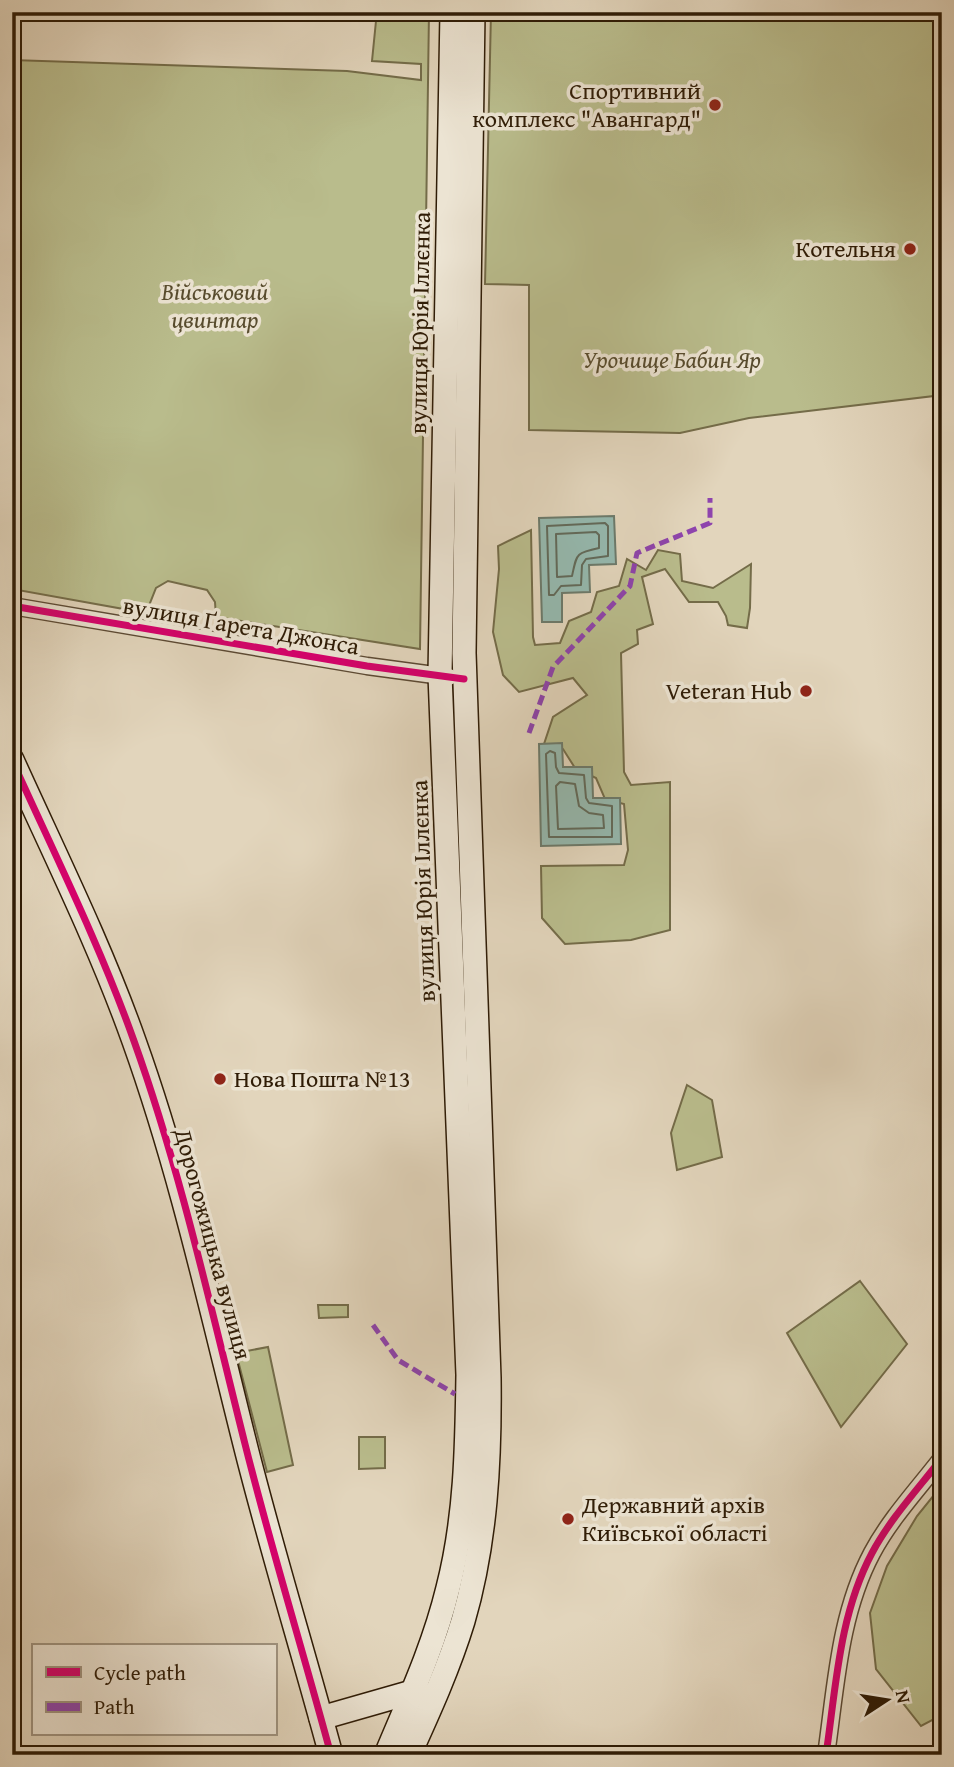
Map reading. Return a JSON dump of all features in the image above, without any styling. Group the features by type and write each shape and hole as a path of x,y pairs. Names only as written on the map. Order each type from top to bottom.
{"main road":[{"name":"вулиця Юрія Іллєнка","path":"386,1755 434,1637 448,1588 459,1538 468,1435 468,1375 440,676 452,12"},
{"name":"вулиця Юрія Іллєнка","path":"410,1755 463,1619 487,1493 490,1440 464,679 473,12"},
{"name":"Дорогожицька вулиця","path":"12,760 73,893 134,1040 151,1093 201,1264 265,1522 331,1755"},
{"path":"321,1718 412,1692 436,1694"}],"street":[{"name":"вулиця Ґарета Джонса","path":"12,607 367,666 464,679"},
{"path":"826,1755 846,1618 860,1579 872,1552 888,1528 942,1458"}],"green space":[{"name":"Військовий цвинтар","path":"348,12 429,12 420,649 216,617 215,602 207,590 168,581 156,588 146,613 12,589 12,60 347,71 421,80 421,64 372,61 376,21 348,19"},
{"name":"Спортивний комплекс \"Авангард\"","path":"491,12 942,12 942,395 749,418 680,433 529,430 529,285 485,284"},
{"path":"531,530 535,645 560,643 569,621 591,612 597,592 619,586 627,559 646,570 658,550 680,554 682,581 713,588 751,564 747,628 728,625 718,602 689,602 665,569 642,577 653,624 637,630 638,644 621,653 624,772 631,785 670,782 670,930 631,940 565,944 542,918 541,866 624,865 628,850 624,804 605,799 596,778 575,768 563,749 544,744 553,717 587,695 573,678 519,692 503,675 493,632 499,569 498,546"},
{"path":"687,1085 712,1100 722,1157 677,1170 671,1133"},
{"path":"860,1281 907,1344 841,1427 787,1333"},
{"path":"318,1305 348,1305 348,1317 319,1318"},
{"path":"268,1347 293,1465 267,1472 236,1353"},
{"path":"359,1437 385,1437 385,1468 359,1469"},
{"path":"942,1485 942,1715 921,1726 876,1669 870,1613 887,1566 917,1516"}],"water":[{"path":"614,516 616,564 589,565 590,592 562,593 562,622 542,622 539,518"},
{"path":"562,743 563,767 592,767 593,798 620,798 621,844 541,846 539,744"}],"marked path":[{"path":"529,733 553,667 630,586 637,553 710,523 710,498"},
{"path":"373,1325 398,1360 455,1394"}],"cycle path":[{"path":"12,606 367,666 464,679"},
{"path":"12,760 106,970 151,1090 181,1190 255,1483 331,1755"},
{"path":"826,1755 840,1652 852,1601 861,1577 887,1528 942,1458"}],"place":[{"name":"Спортивний комплекс \"Авангард\"","path":"715,105"},
{"name":"Котельня","path":"910,249"},
{"name":"Veteran Hub","path":"806,691"},
{"name":"Нова Пошта №13","path":"220,1079"},
{"name":"Державний архів Київської області","path":"568,1519"}],"park label":[{"name":"Урочище Бабин Яр","path":"672,360"}]}
